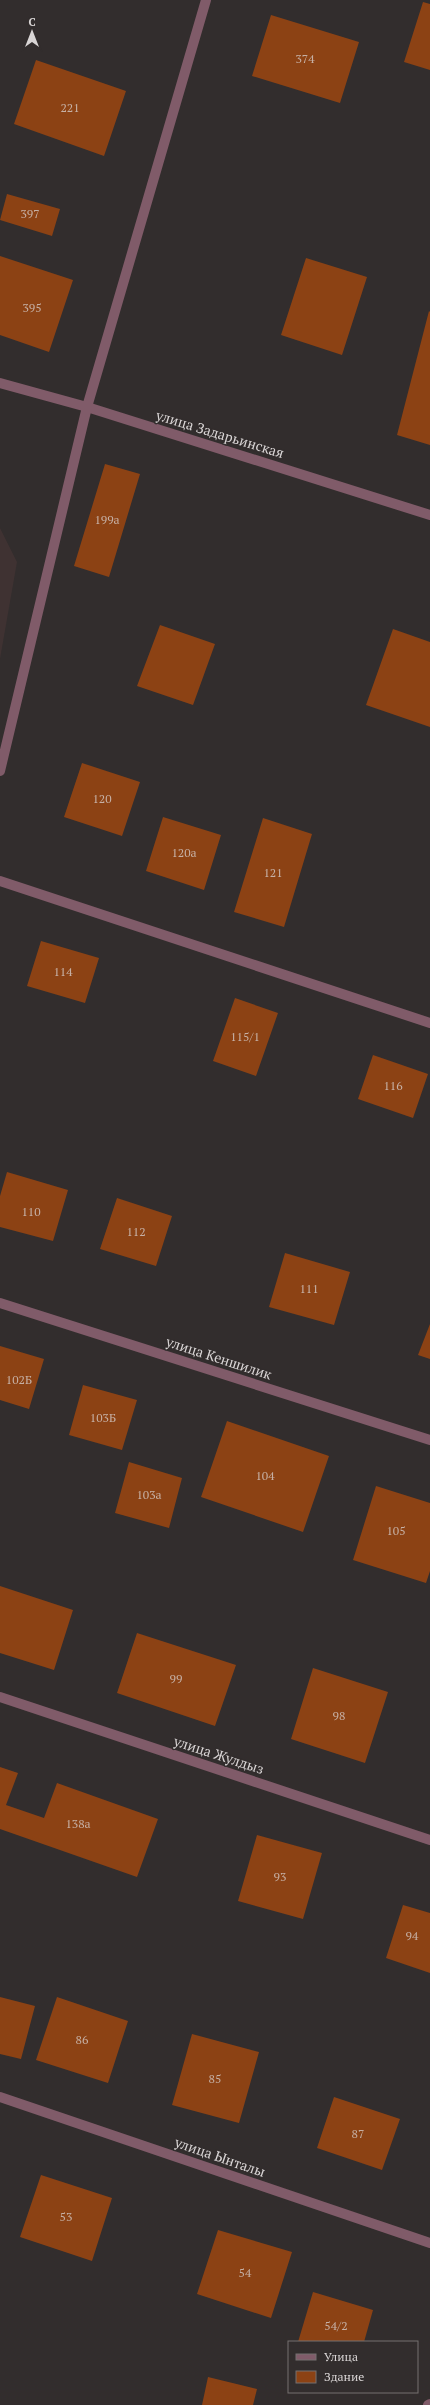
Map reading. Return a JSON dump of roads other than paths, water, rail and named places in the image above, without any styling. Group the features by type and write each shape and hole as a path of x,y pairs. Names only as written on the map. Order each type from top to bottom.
{"street":[{"path":"0,771 87,407 206,0"},
{"name":"улица Задарьинская","path":"0,383 87,407 430,515"},
{"path":"0,881 430,1024"},
{"name":"улица Кеншилик","path":"0,1303 430,1440"},
{"name":"улица Жулдыз","path":"0,1697 430,1840"},
{"name":"улица Ынталы","path":"0,2097 430,2243"}]}
